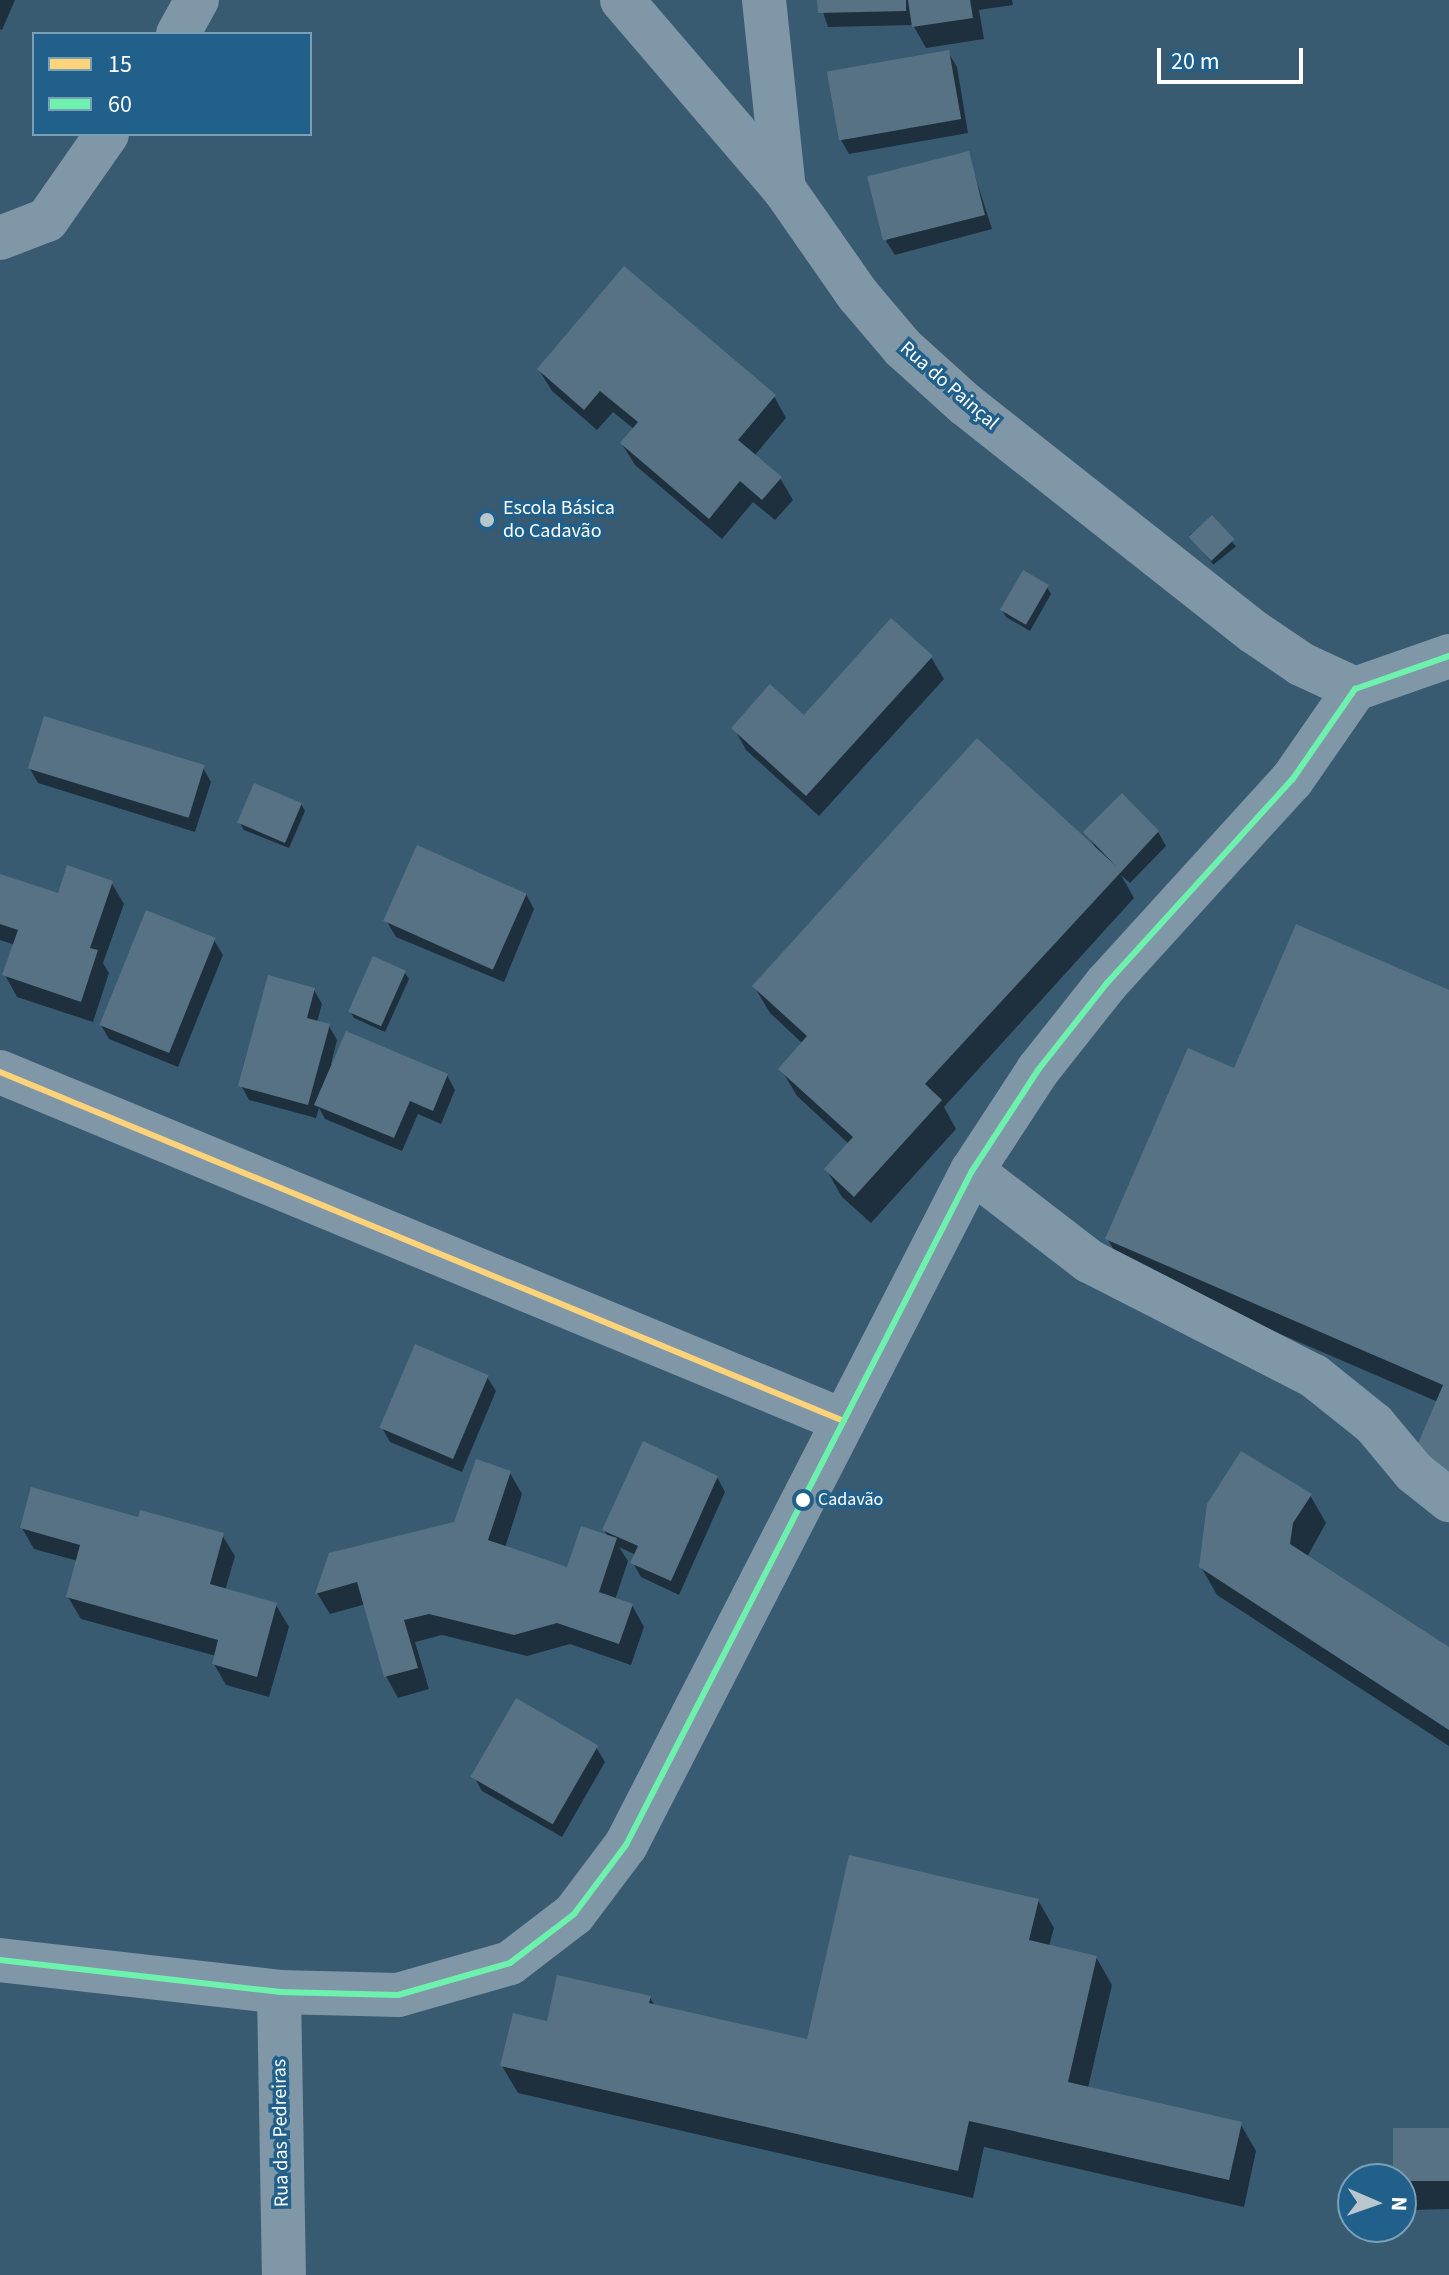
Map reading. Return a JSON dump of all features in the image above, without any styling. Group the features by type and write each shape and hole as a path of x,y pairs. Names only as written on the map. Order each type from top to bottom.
{"street":[{"path":"179,32 197,0"},
{"name":"Rua do Painçal","path":"622,0 784,189 858,295 903,348 965,404 1254,632 1301,664 1355,689"},
{"path":"764,0 784,189"},
{"path":"0,238 47,220 106,136"},
{"path":"0,1960 279,1992 398,1995 510,1963 574,1914 626,1845 972,1171 1077,1020 1292,780 1355,689 1449,656"},
{"path":"0,1072 844,1421"},
{"path":"972,1171 1089,1261 1314,1376 1374,1424 1414,1472 1449,1500"},
{"name":"Rua das Pedreiras","path":"279,1992 284,2275"}],"building":[{"path":"817,0 906,0 906,11 818,13"},
{"path":"908,0 970,0 973,18 912,27"},
{"path":"949,50 961,119 839,140 827,72"},
{"path":"969,151 985,215 883,240 867,176"},
{"path":"624,266 776,395 738,440 782,477 762,500 740,481 709,519 620,443 638,422 600,391 584,410 537,369"},
{"path":"1212,515 1235,539 1211,561 1189,537"},
{"path":"1023,570 1049,585 1026,625 1000,610"},
{"path":"891,618 933,656 806,796 731,728 770,684 804,715"},
{"path":"44,716 205,765 189,818 28,769"},
{"path":"977,738 1116,866 1083,832 1122,793 1159,831 925,1084 942,1100 854,1197 824,1169 853,1137 778,1069 807,1036 752,986"},
{"path":"254,783 302,803 285,843 237,823"},
{"path":"417,845 527,894 493,970 383,921"},
{"path":"67,865 113,881 90,948 98,950 81,1002 2,975 18,930 0,924 0,874 58,893"},
{"path":"146,910 216,938 169,1053 100,1025"},
{"path":"1296,924 1449,990 1449,1477 1411,1460 1443,1385 1105,1239 1188,1048 1234,1068"},
{"path":"373,956 406,971 381,1026 348,1012"},
{"path":"268,975 315,988 307,1018 330,1024 308,1105 238,1086"},
{"path":"346,1031 448,1074 433,1111 410,1101 394,1138 314,1105"},
{"path":"415,1344 489,1375 453,1459 379,1428"},
{"path":"643,1441 718,1476 671,1581 630,1563 638,1546 602,1530"},
{"path":"1241,1451 1312,1494 1293,1523 1290,1544 1449,1647 1449,1730 1199,1567 1207,1504"},
{"path":"476,1459 511,1471 488,1540 567,1567 581,1526 617,1538 599,1592 633,1604 619,1644 557,1623 514,1635 429,1614 404,1620 418,1668 384,1677 357,1582 315,1594 329,1553 454,1522"},
{"path":"31,1487 138,1517 140,1510 224,1533 210,1584 277,1603 257,1677 212,1664 218,1640 66,1597 80,1545 20,1528"},
{"path":"516,1698 598,1746 553,1824 470,1777"},
{"path":"849,1855 1039,1899 1029,1940 1097,1956 1068,2082 1242,2122 1229,2180 969,2121 958,2171 500,2066 513,2013 547,2021 557,1975 651,1996 649,2003 807,2039"},
{"path":"1393,2128 1449,2128 1449,2181 1417,2181 1417,2163 1393,2163"}],"transit line":[{"name":"60","path":"0,1960 279,1992 398,1995 510,1963 574,1914 626,1845 972,1171 1038,1070 1107,983 1292,780 1355,689 1449,656"},
{"name":"15","path":"0,1072 844,1421"}],"place":[{"name":"Escola Básica do Cadavão","path":"487,520"},
{"name":"Cadavão","path":"803,1500"}]}
